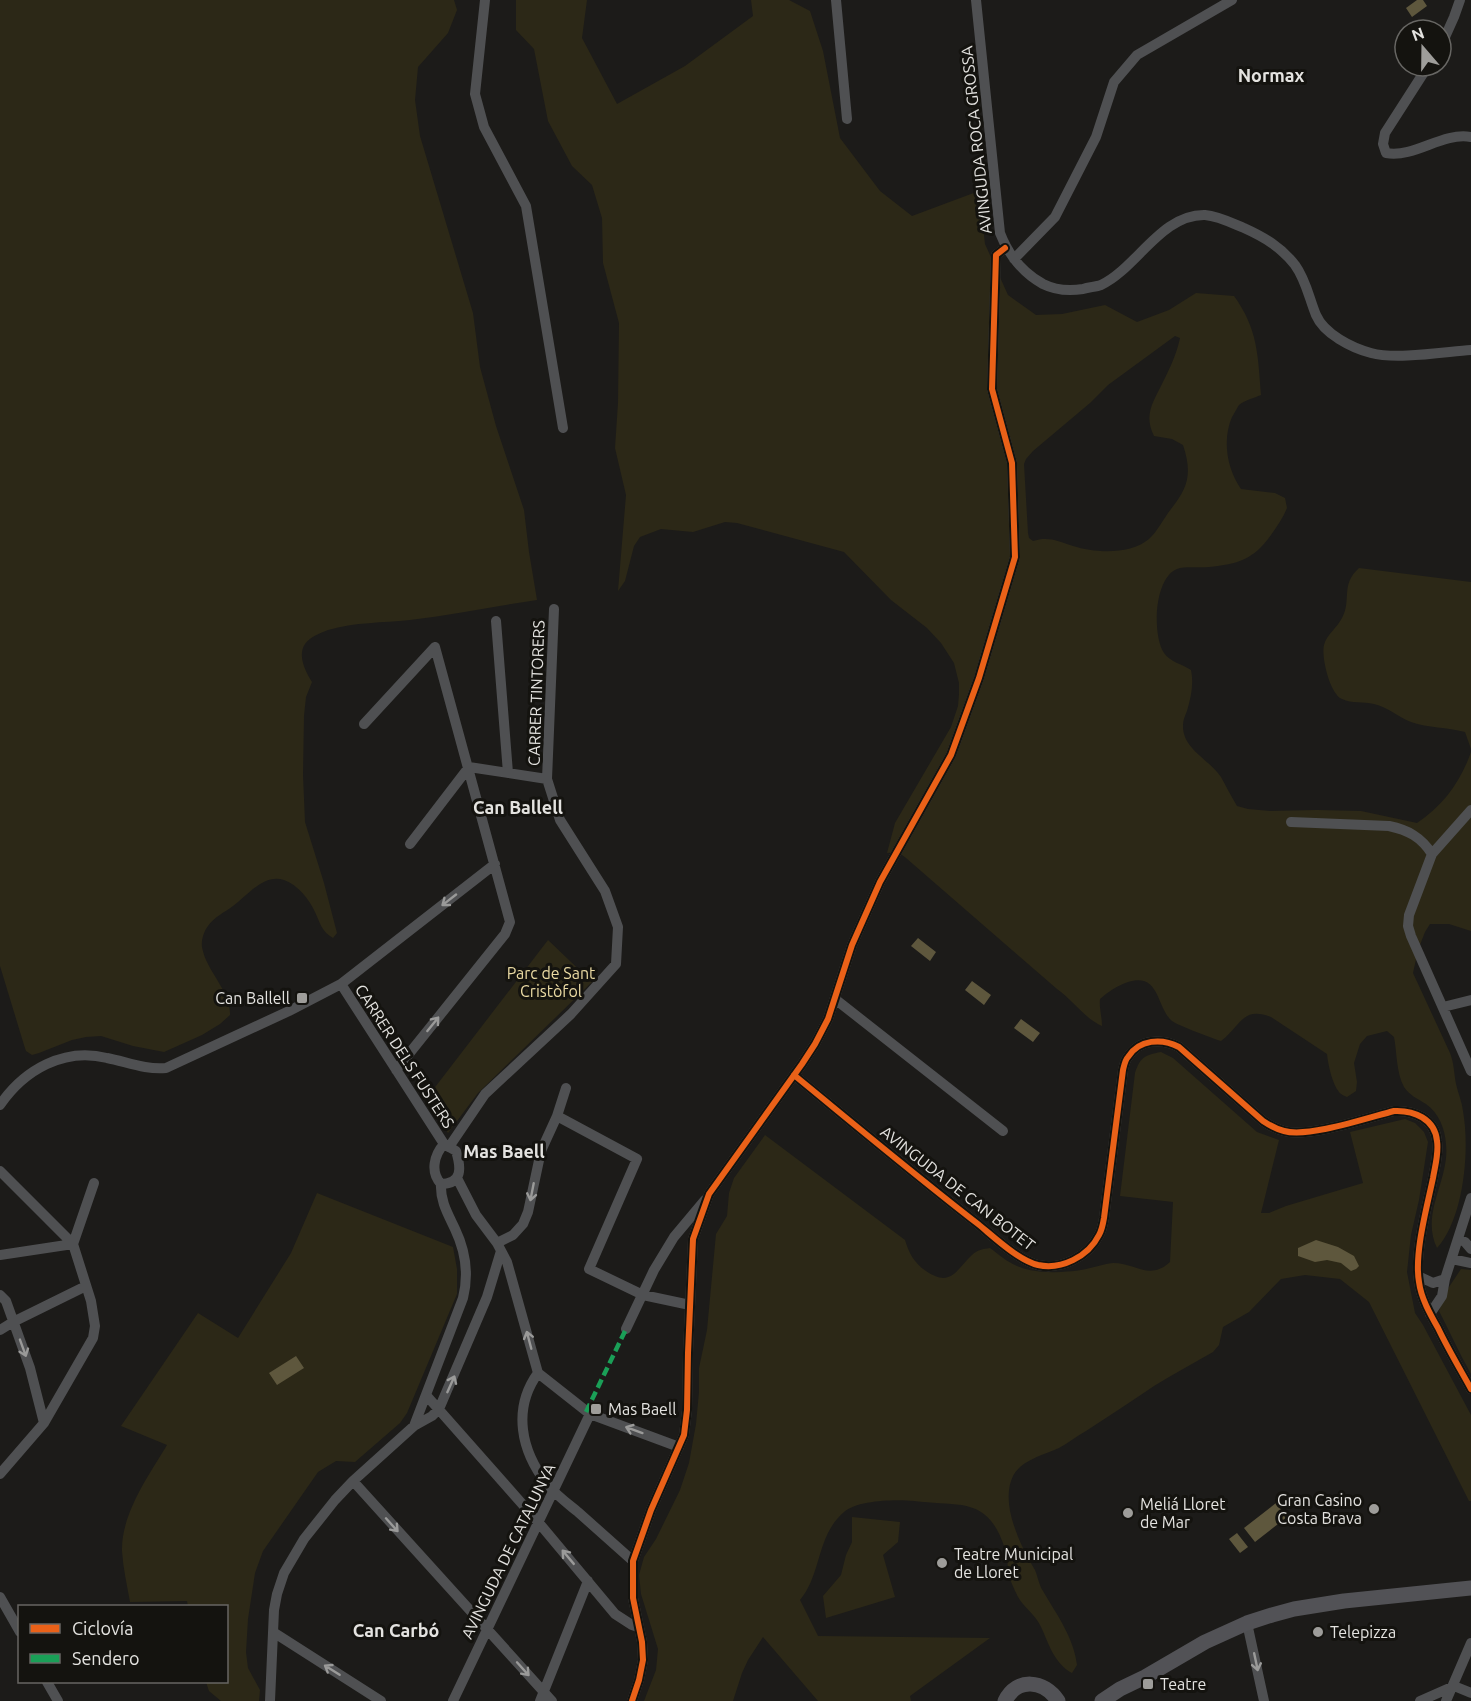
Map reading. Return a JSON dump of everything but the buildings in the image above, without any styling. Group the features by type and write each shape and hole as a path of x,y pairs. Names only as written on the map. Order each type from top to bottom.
{"main road":[{"path":"1120,1689 1140,1671 1176,1648 1211,1629 1264,1608 1330,1594 1471,1581"},
{"path":"1101,1701 1205,1642 1247,1623 1283,1612 1316,1605 1471,1588"},
{"path":"1005,1701 1015,1689 1033,1684 1046,1688 1061,1700"}],"street":[{"path":"485,0 475,94 484,127 526,206 563,428"},
{"path":"836,0 847,119"},
{"name":"AVINGUDA ROCA GROSSA","path":"976,0 1000,233 1005,248 1026,272 1053,288 1076,290 1100,285 1115,276 1173,224 1205,215 1222,219 1265,238 1282,251 1304,279 1317,318 1335,337 1369,353 1387,356 1471,350"},
{"path":"1014,259 1055,217 1096,137 1114,82 1137,55 1232,0"},
{"path":"1453,19 1460,0"},
{"path":"1420,78 1385,133 1383,144 1386,153 1396,155 1444,139 1471,137"},
{"path":"626,1329 654,1270 674,1238 709,1194 794,1075 821,1033 835,999 852,945 880,882 951,755 979,678 1015,557 1012,463 992,389 996,255 1005,248"},
{"name":"CARRER TINTORERS","path":"446,1145 485,1094 571,1014 616,964 618,927 605,891 560,820 548,779 554,609"},
{"path":"496,621 508,773"},
{"path":"364,724 435,647 510,922 505,934 396,1070"},
{"path":"469,767 548,779"},
{"path":"410,844 469,767"},
{"path":"1471,810 1432,854 1409,915 1408,926 1471,1071"},
{"path":"1291,822 1401,828 1418,837 1432,854"},
{"path":"0,1105 19,1082 31,1072 50,1062 69,1057 94,1055 150,1068 166,1068 289,1011 341,984 495,864"},
{"name":"CARRER DELS FUSTERS","path":"341,984 446,1145"},
{"path":"835,999 1003,1131"},
{"path":"1443,1007 1471,1000"},
{"name":"AVINGUDA DE CAN BOTET","path":"794,1075 969,1218 1021,1258 1037,1265 1057,1266 1075,1259 1090,1248 1100,1234 1123,1070 1127,1057 1132,1051 1147,1042 1164,1041 1179,1047 1263,1121 1285,1132 1315,1131 1394,1111 1404,1110 1423,1117 1430,1124 1437,1140 1435,1168 1421,1242 1418,1276 1430,1314 1471,1389"},
{"path":"270,1701 274,1610 277,1594 292,1558 318,1520 353,1481 414,1426 432,1416 439,1409 487,1297 499,1247 513,1235 528,1212 541,1151 557,1116 566,1088"},
{"path":"557,1116 637,1159 589,1269 644,1295 690,1305"},
{"path":"414,1426 466,1287 465,1258 456,1231 443,1204 441,1184 435,1177 438,1151 446,1145 456,1151 460,1172 457,1178 448,1184 441,1184"},
{"path":"0,1171 72,1244 91,1301 95,1326 93,1338 44,1423 0,1474"},
{"path":"457,1178 476,1215 507,1262 538,1373 590,1414 679,1447"},
{"path":"72,1244 94,1183"},
{"path":"632,1701 643,1660 642,1642 633,1598 633,1561 651,1510 684,1435 687,1410 693,1239 709,1194"},
{"path":"1430,1314 1442,1296 1445,1279 1471,1198"},
{"path":"1458,1239 1465,1242 1471,1249"},
{"path":"0,1255 72,1244"},
{"path":"1452,1259 1471,1263"},
{"path":"1418,1276 1433,1283 1445,1279"},
{"path":"1425,1303 1445,1279"},
{"path":"0,1330 86,1286"},
{"path":"0,1295 6,1301 30,1368 44,1423"},
{"path":"538,1373 527,1395 522,1429 537,1468 554,1491 633,1561"},
{"path":"426,1395 539,1522 615,1614 638,1627"},
{"name":"AVINGUDA DE CATALUNYA","path":"453,1701 590,1414"},
{"path":"353,1481 486,1629 542,1697 552,1701"},
{"path":"542,1697 588,1581"},
{"path":"0,1597 18,1628"},
{"path":"1247,1623 1264,1701"},
{"path":"273,1632 381,1701"},
{"path":"1446,1701 1471,1643"},
{"path":"48,1683 58,1701"},
{"path":"1420,1701 1454,1686 1471,1693"}],"green space":[{"path":"0,0 454,0 457,10 448,33 418,67 415,100 420,136 473,313 480,367 496,426 524,510 537,600 426,618 338,627 319,634 305,644 302,659 312,682 306,697 304,716 305,822 337,933 333,938 326,933 306,897 289,882 270,880 256,887 213,920 202,939 204,956 227,998 230,1015 202,1035 164,1052 133,1046 101,1036 72,1040 32,1055 26,1051 0,966"},
{"path":"516,0 587,0 582,38 617,104 685,66 753,16 751,0 789,0 810,11 823,51 840,138 880,191 912,216 979,191 985,244 1008,295 1036,315 1062,314 1105,305 1137,322 1169,310 1196,293 1234,296 1248,320 1255,343 1261,395 1239,405 1232,417 1227,435 1229,463 1241,489 1275,493 1285,498 1287,508 1271,535 1258,550 1244,559 1209,567 1180,568 1169,574 1157,608 1160,645 1164,653 1173,661 1191,670 1192,690 1183,723 1184,733 1191,747 1221,777 1237,806 1270,811 1361,811 1417,823 1435,809 1450,792 1471,752 1471,931 1449,924 1430,924 1418,950 1413,973 1451,1057 1465,1127 1465,1164 1459,1202 1446,1235 1437,1248 1432,1222 1446,1157 1444,1133 1434,1112 1404,1087 1398,1069 1394,1037 1387,1031 1367,1036 1360,1044 1354,1063 1356,1091 1347,1097 1339,1093 1334,1084 1327,1054 1271,1017 1261,1014 1254,1014 1243,1019 1221,1041 1172,1021 1152,986 1138,980 1120,985 1100,999 1102,1026 1084,1014 1063,993 906,858 898,852 887,853 895,823 951,727 958,706 959,683 954,663 941,643 927,628 891,600 844,552 737,523 725,522 693,532 661,529 640,537 634,546 625,581 618,591 626,495 615,448 619,323 603,263 602,218 592,185 572,166 548,121 534,49 516,30","holes":["1175,336 1180,338 1173,360 1153,402 1150,421 1154,436 1172,439 1183,445 1188,471 1182,494 1158,529 1141,544 1112,551 1082,548 1048,539 1033,541 1029,538 1028,533 1024,464 1026,459 1108,385"]},
{"path":"1359,568 1471,582 1471,749 1465,732 1411,722 1379,705 1342,699 1334,690 1325,666 1324,645 1342,618 1350,580"},
{"name":"Parc de Sant Cristòfol","path":"548,940 592,982 478,1093 448,1133 426,1099"},
{"path":"1161,1052 1173,1058 1257,1132 1279,1140 1261,1213 1269,1213 1363,1183 1350,1132 1405,1119 1415,1123 1424,1132 1428,1142 1411,1235 1407,1272 1415,1313 1471,1415 1471,1501 1369,1302 1340,1279 1305,1275 1281,1279 1249,1312 1223,1327 1219,1345 1213,1352 1154,1386 1059,1448 1027,1462 1013,1476 1009,1504 1013,1523 1042,1589 1072,1645 1077,1665 1072,1673 1061,1665 1038,1622 1017,1594 1010,1580 1005,1549 990,1520 981,1512 970,1507 888,1500 850,1508 828,1532 812,1579 800,1600 818,1636 990,1638 910,1696 911,1701 818,1701 763,1637 748,1660 733,1701 644,1701 656,1670 658,1649 641,1594 639,1575 644,1557 656,1539 680,1490 689,1463 696,1424 699,1368 707,1330 716,1234 727,1216 729,1193 734,1178 765,1135 905,1240 915,1261 934,1276 941,1278 952,1275 974,1253 990,1248 1013,1264 1040,1272 1073,1271 1113,1263 1142,1270 1155,1270 1170,1262 1173,1202 1120,1196 1135,1073 1144,1058"},
{"path":"317,1193 453,1247 457,1269 457,1294 407,1413 400,1423 355,1462 336,1461 318,1472 263,1551 255,1573 246,1652 248,1668 260,1690 259,1701 221,1701 209,1691 206,1683 228,1683 228,1605 188,1605 187,1601 130,1602 122,1551 126,1523 137,1495 167,1445 121,1426 198,1313 238,1338 291,1253"},
{"path":"1461,1269 1471,1270 1471,1374 1439,1311 1445,1293"},
{"path":"852,1517 900,1522 898,1542 883,1555 895,1597 826,1618 823,1596 841,1575 852,1542"}],"shaded area":[{"path":"1417,0 1423,0 1427,6 1412,17 1406,8"},
{"path":"918,938 936,952 930,961 911,946"},
{"path":"972,981 991,995 984,1005 965,990"},
{"path":"1021,1019 1040,1033 1033,1042 1014,1028"},
{"path":"1316,1240 1338,1247 1354,1256 1359,1266 1351,1271 1341,1263 1327,1260 1315,1262 1298,1256 1298,1248"},
{"path":"296,1356 304,1368 277,1385 269,1373"},
{"path":"1276,1503 1287,1517 1255,1542 1244,1528"},
{"path":"1237,1533 1248,1547 1240,1553 1229,1539"}],"marked path":[{"path":"586,1412 626,1329"}],"cycle path":[{"path":"632,1701 643,1660 642,1642 633,1598 633,1561 651,1510 684,1435 687,1410 693,1239 709,1194 802,1064 828,1019 852,945 880,882 951,755 979,678 1015,557 1012,463 992,389 996,255 1005,248"},
{"path":"794,1075 1006,1248 1030,1262 1047,1266 1065,1264 1073,1260 1088,1250 1100,1233 1104,1218 1123,1070 1126,1060 1133,1051 1144,1044 1158,1041 1179,1047 1263,1121 1284,1131 1322,1130 1394,1111 1416,1114 1432,1127 1437,1146 1436,1164 1418,1258 1420,1288 1429,1312 1471,1389"}],"place":[{"name":"Can Ballell","path":"302,998"},
{"name":"Mas Baell","path":"596,1409"},
{"name":"Gran Casino Costa Brava","path":"1374,1509"},
{"name":"Meliá Lloret de Mar","path":"1128,1513"},
{"name":"Teatre Municipal de Lloret","path":"942,1563"},
{"name":"Telepizza","path":"1318,1632"},
{"name":"Teatre","path":"1148,1684"}],"district":[{"name":"Normax","path":"1271,75"},
{"name":"Can Ballell","path":"518,807"},
{"name":"Mas Baell","path":"504,1151"},
{"name":"Can Carbó","path":"396,1630"}]}
